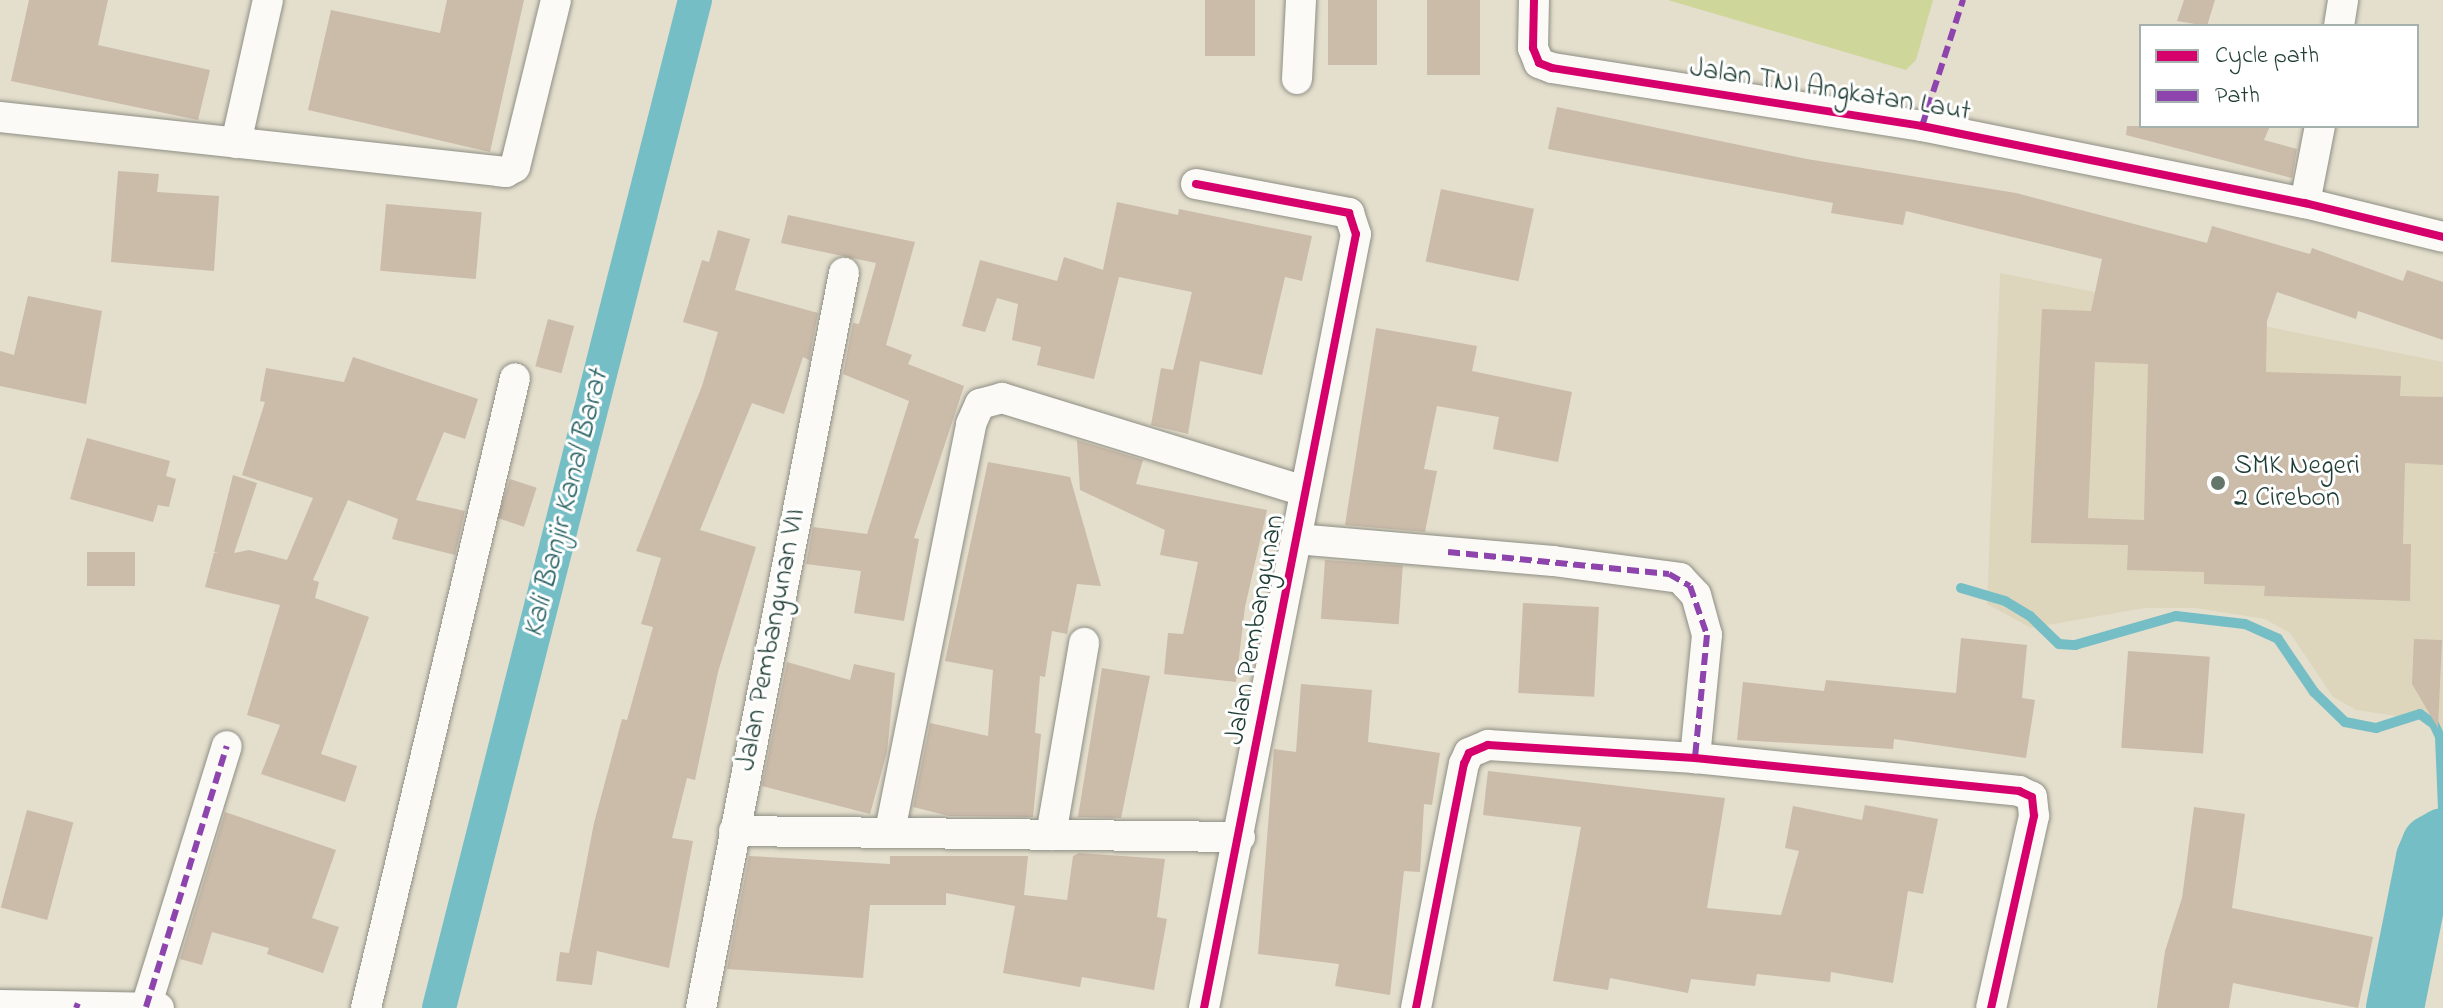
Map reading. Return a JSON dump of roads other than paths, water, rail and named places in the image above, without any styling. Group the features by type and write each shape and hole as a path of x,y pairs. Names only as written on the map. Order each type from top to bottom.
{"street":[{"path":"236,143 268,0"},
{"path":"0,117 506,172 515,167 556,0"},
{"path":"1297,79 1301,0"},
{"name":"Jalan TNI Angkatan Laut","path":"1534,0 1533,48 1539,63 1922,126 2305,203 2443,237"},
{"path":"2339,24 2343,0"},
{"path":"2305,203 2320,128"},
{"name":"Jalan Pembangunan","path":"1196,184 1349,213 1356,234 1204,1008"},
{"name":"Jalan Pembangunan VII","path":"701,1008 844,273"},
{"path":"366,1008 515,378"},
{"name":"Jalan Pembangunan","path":"890,831 971,424 980,404 1002,398 1304,491"},
{"path":"1296,539 1553,561 1680,578 1696,595 1707,635 1695,758"},
{"path":"1051,835 1084,643"},
{"path":"1416,1008 1469,753 1488,745 1695,758 2019,791 2032,797 2034,816 1991,1008"},
{"path":"146,1007 227,746"},
{"path":"734,831 1240,837"},
{"path":"0,1005 159,1008"}],"waterway":[{"name":"Kali Banjir Kanal Barat","path":"439,1008 695,0"},
{"path":"1961,588 2005,601 2030,616 2059,644 2075,645 2176,616 2245,624 2278,639 2314,692 2345,722 2376,728 2420,714 2434,724 2440,737 2443,810"},
{"path":"2395,1008 2425,858 2431,844 2443,837"}],"place":[{"name":"SMK Negeri 2 Cirebon","path":"2218,483"}]}
